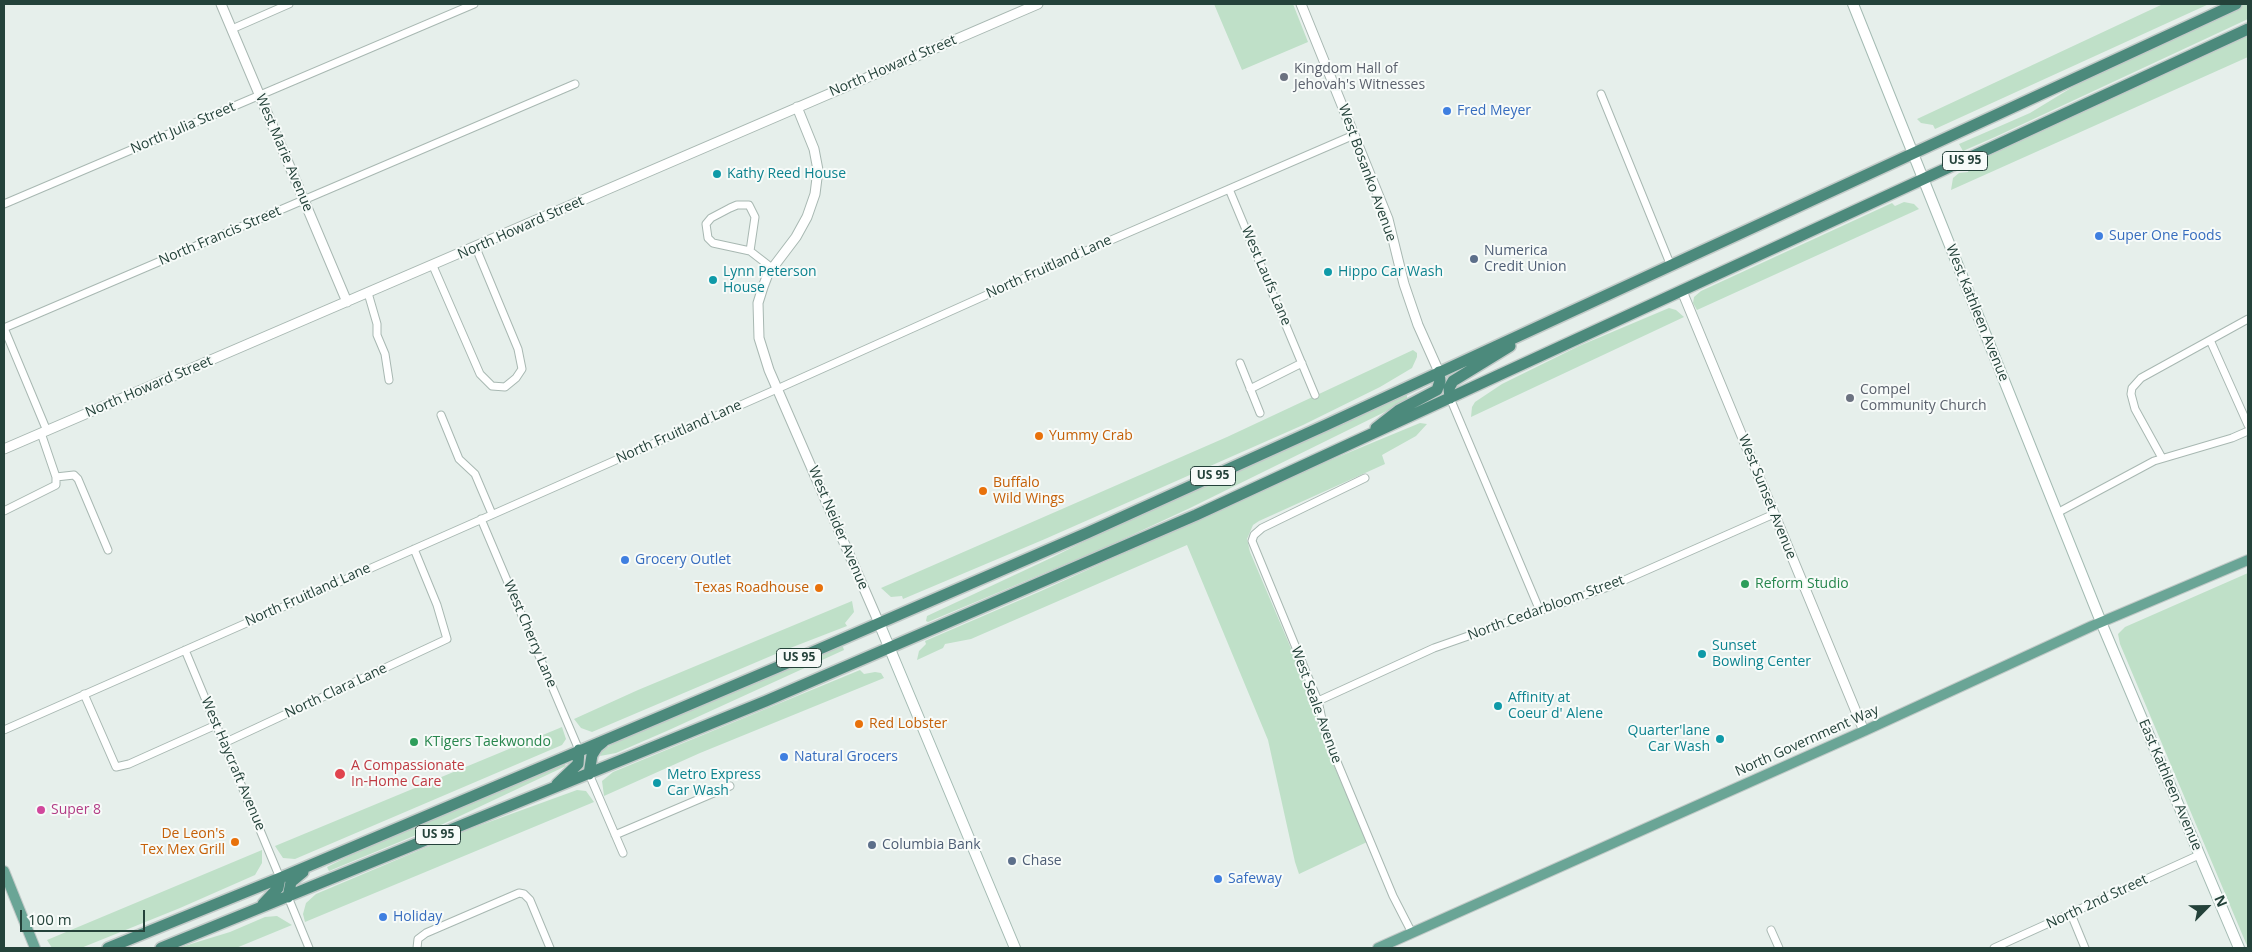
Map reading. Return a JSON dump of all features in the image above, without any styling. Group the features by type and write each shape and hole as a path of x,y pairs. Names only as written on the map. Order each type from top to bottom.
{"highway":[{"name":"US 95","path":"108,948 280,878 1130,514 2236,4"},
{"name":"US 95","path":"161,948 589,774 889,648 1196,515 2248,30"},
{"path":"1450,398 1449,388 1452,381 1510,346 1531,330"},
{"path":"1369,435 1381,422 1437,390 1440,381 1439,372"},
{"path":"589,774 592,755 597,747 611,736"},
{"path":"551,789 578,764 579,750"},
{"path":"288,896 291,882 317,862"},
{"path":"256,910 272,896 278,888 280,878"}],"main road":[{"name":"West Kathleen Avenue","path":"1852,4 2101,622"},
{"name":"North Government Way","path":"1378,948 1864,731 2101,622 2248,560"},
{"name":"East Kathleen Avenue","path":"2101,622 2239,948"},
{"name":"West Neider Avenue","path":"879,623 1015,948"},
{"path":"4,871 35,948"}],"street":[{"name":"West Marie Avenue","path":"221,4 347,302"},
{"path":"232,29 289,4"},
{"name":"North Julia Street","path":"4,204 474,4"},
{"name":"North Howard Street","path":"4,449 476,248 1038,4"},
{"name":"West Bosanko Avenue","path":"1301,4 1388,219 1404,284 1418,325 1439,372"},
{"name":"North Francis Street","path":"4,328 575,84"},
{"path":"1601,94 1671,266"},
{"name":"West Neider Avenue","path":"798,107 814,149 818,170 815,194 807,217 796,237 772,268 763,286 758,303 757,322 762,351 777,389 879,623"},
{"name":"North Fruitland Lane","path":"4,730 1354,135"},
{"name":"West Laufs Lane","path":"1229,189 1315,395"},
{"path":"750,252 755,217 749,205 737,205 730,208 711,218 706,224 708,238 713,243 750,252 772,268"},
{"path":"433,266 480,374 492,386 505,387 516,378 522,369 518,349 476,248"},
{"name":"West Sunset Avenue","path":"1682,291 1864,731"},
{"path":"368,293 377,335 385,354 389,380"},
{"path":"2162,458 2135,409 2131,394 2132,388 2141,378 2248,319"},
{"path":"4,328 44,432 56,477 56,485 52,488 4,511"},
{"path":"2210,340 2248,425"},
{"path":"1240,363 1260,413"},
{"path":"1250,389 1302,363"},
{"path":"1450,398 1540,612"},
{"path":"441,415 459,459 475,474 492,514"},
{"path":"2057,513 2162,458 2232,438 2248,431"},
{"path":"56,477 74,475 78,478 108,550"},
{"name":"West Seale Avenue","path":"1365,478 1262,528 1254,535 1252,542 1318,701 1325,734 1392,896 1412,933"},
{"name":"North Cedarbloom Street","path":"1318,701 1434,648 1611,586 1774,514"},
{"name":"West Cherry Lane","path":"481,519 579,750"},
{"name":"North Clara Lane","path":"224,743 447,639 437,605 414,548"},
{"name":"West Haycraft Avenue","path":"185,650 280,878"},
{"path":"84,694 116,767 129,764 216,724"},
{"path":"589,774 623,853"},
{"path":"615,836 730,786"},
{"name":"North 2nd Street","path":"1994,948 2199,855"},
{"path":"417,948 418,939 426,933 519,893 524,894 530,900 550,948"},
{"path":"288,896 309,948"},
{"path":"2071,914 2085,948"},
{"path":"1771,930 1779,948"}],"green space":[{"path":"1214,4 1293,4 1308,42 1242,70"},
{"path":"2163,4 2209,4 1935,129 1933,125 1921,123 1917,119"},
{"path":"2248,4 2248,19 1963,151 1959,144 2030,113 2076,85"},
{"path":"2248,36 2248,57 1951,190 1953,178 1959,173 1968,172 1971,164"},
{"path":"1904,202 1914,204 1919,209 1697,310 1693,303 1694,297 1701,291 1892,203 1895,206"},
{"path":"1669,308 1676,310 1684,317 1471,417 1472,407 1475,402 1502,384 1579,346"},
{"path":"1413,350 1417,353 1417,357 1412,368 1380,387 1303,425 1045,539 903,599 902,596 891,597 881,588 1227,437"},
{"path":"1404,393 1407,395 1407,401 1190,508 1104,548 928,622 926,621 927,616 1053,557 1151,508"},
{"path":"1420,423 1427,424 1416,436 1382,455 1385,464 1259,521 1253,525 1247,539 1250,552 1310,693 1322,738 1367,842 1299,874 1268,740 1187,545 971,639 945,644 943,648 917,660 919,651 926,644 925,641 1041,591 1321,464"},
{"path":"2248,573 2248,948 2120,644 2118,634 2125,627"},
{"path":"852,601 854,612 845,623 847,626 785,650 592,732 581,728 574,719 638,690"},
{"path":"836,646 843,647 844,650 669,730 616,753 600,756 602,750 647,726"},
{"path":"860,670 864,674 881,673 884,678 700,753 604,796 602,781 613,772"},
{"path":"562,727 566,739 562,745 295,859 283,858 275,846"},
{"path":"556,764 564,764 566,766 443,824 329,871 327,867 363,849"},
{"path":"577,790 586,791 594,802 305,922 303,914 306,903 316,894 467,830"},
{"path":"262,850 262,863 255,875 180,908 81,948 52,948 47,940"},
{"path":"277,916 292,925 236,948 178,948 230,932 265,917"}],"place":[{"name":"Kingdom Hall of Jehovah's Witnesses","path":"1284,77"},
{"name":"Fred Meyer","path":"1447,111"},
{"name":"Kathy Reed House","path":"717,174"},
{"name":"Super One Foods","path":"2099,236"},
{"name":"Numerica Credit Union","path":"1474,259"},
{"name":"Hippo Car Wash","path":"1328,272"},
{"name":"Lynn Peterson House","path":"713,280"},
{"name":"Compel Community Church","path":"1850,398"},
{"name":"Yummy Crab","path":"1039,436"},
{"name":"Buffalo Wild Wings","path":"983,491"},
{"name":"Grocery Outlet","path":"625,560"},
{"name":"Reform Studio","path":"1745,584"},
{"name":"Texas Roadhouse","path":"819,588"},
{"name":"Sunset Bowling Center","path":"1702,654"},
{"name":"Affinity at Coeur d' Alene","path":"1498,706"},
{"name":"Red Lobster","path":"859,724"},
{"name":"Quarter'lane Car Wash","path":"1720,739"},
{"name":"KTigers Taekwondo","path":"414,742"},
{"name":"Natural Grocers","path":"784,757"},
{"name":"A Compassionate In-Home Care","path":"340,774"},
{"name":"Metro Express Car Wash","path":"657,783"},
{"name":"Super 8","path":"41,810"},
{"name":"De Leon's Tex Mex Grill","path":"235,842"},
{"name":"Columbia Bank","path":"872,845"},
{"name":"Chase","path":"1012,861"},
{"name":"Safeway","path":"1218,879"},
{"name":"Holiday","path":"383,917"}]}
